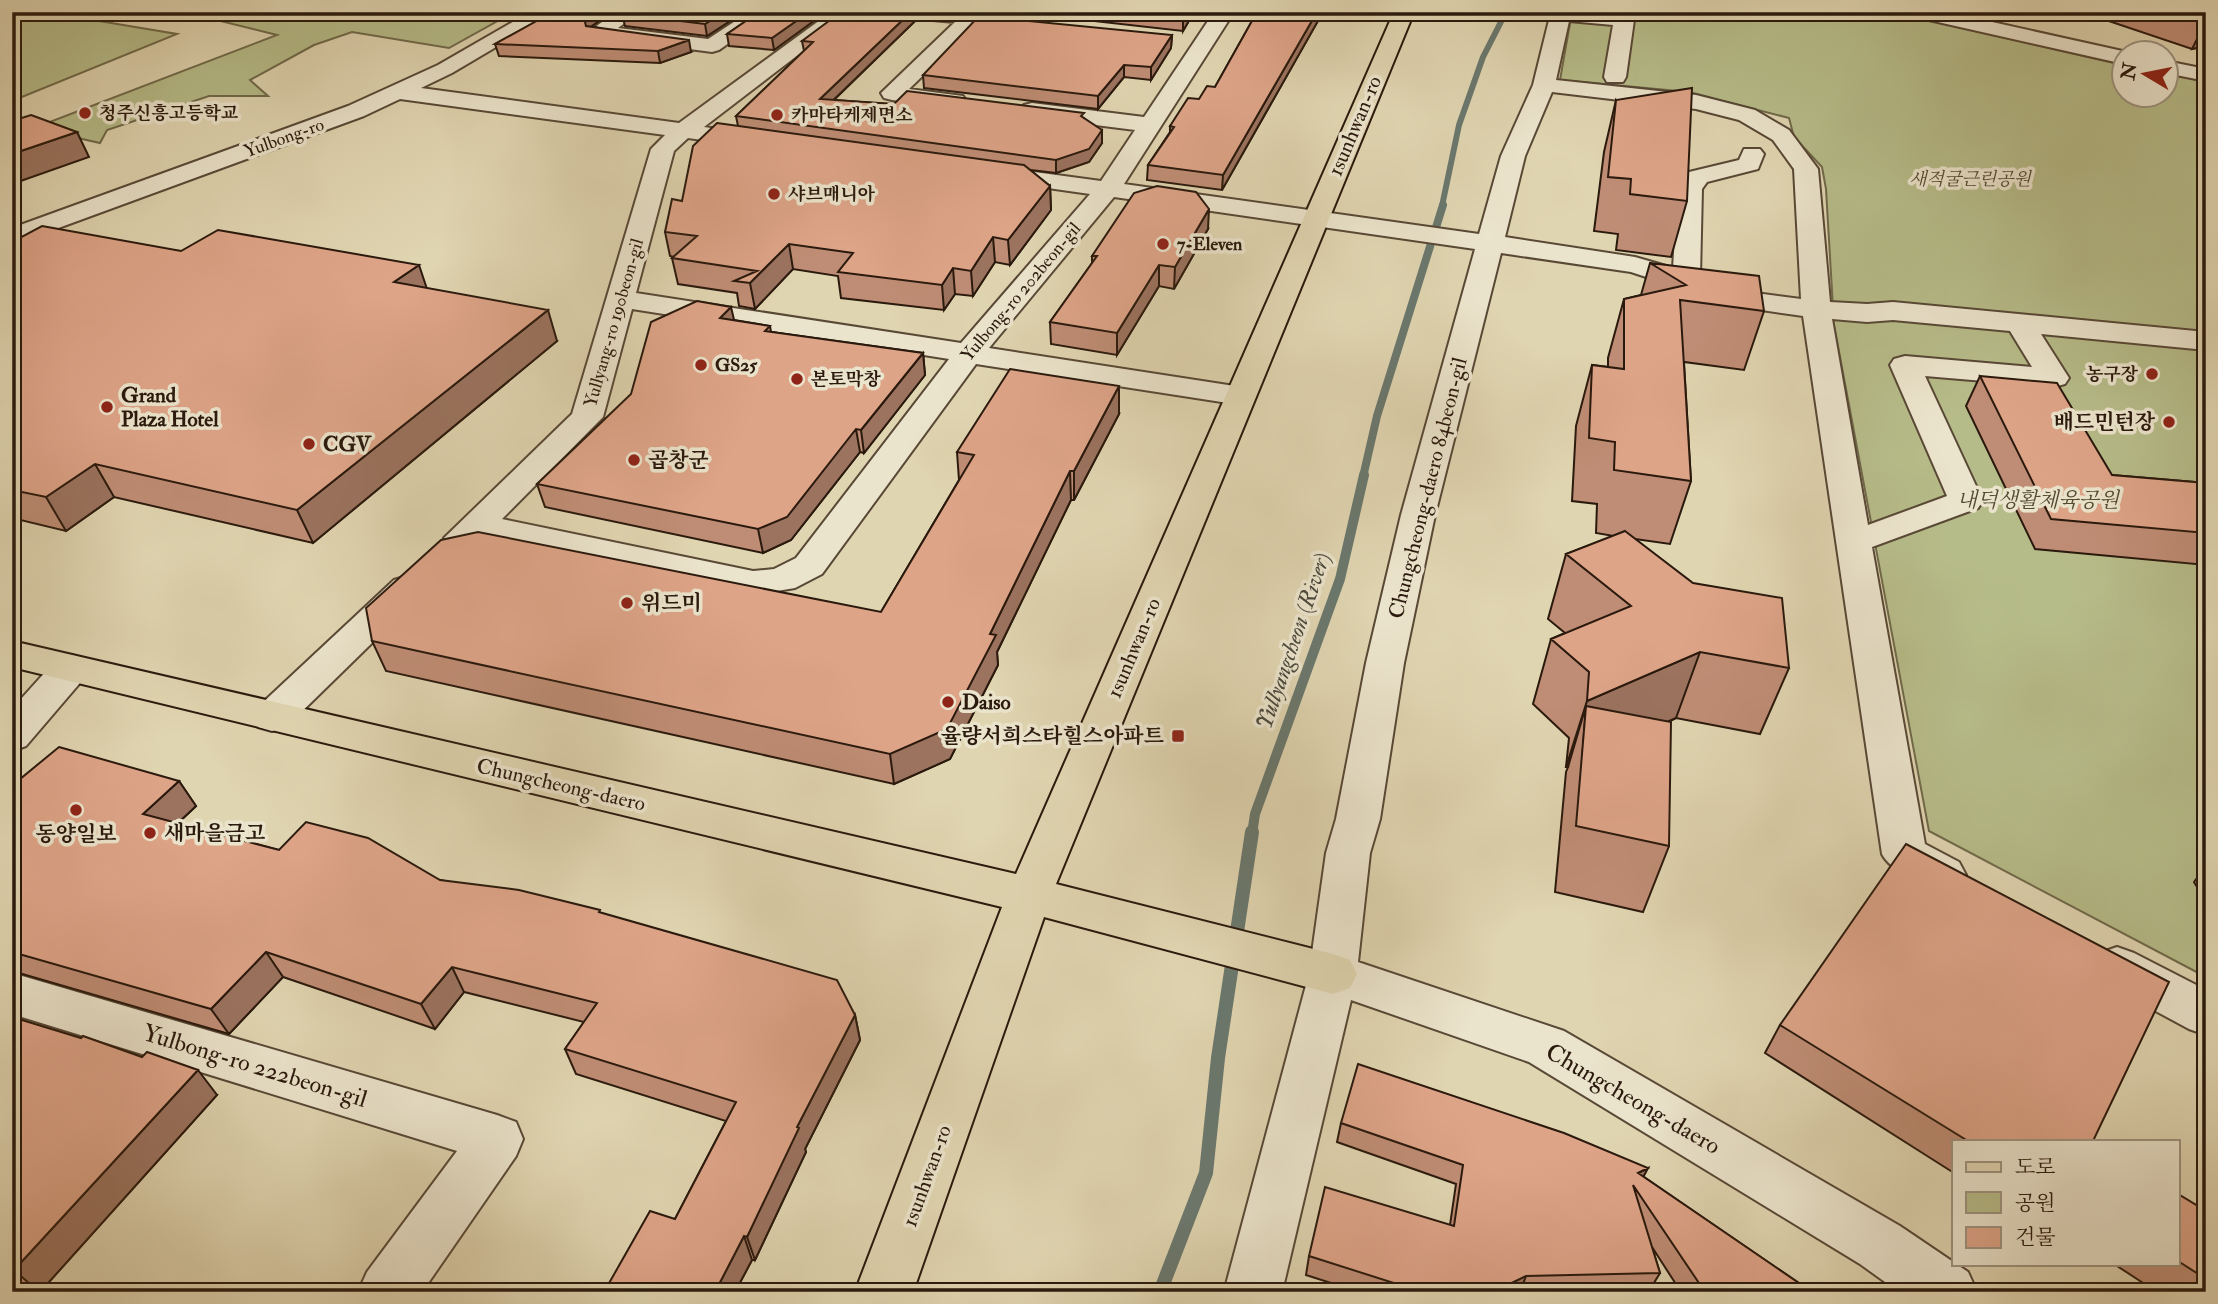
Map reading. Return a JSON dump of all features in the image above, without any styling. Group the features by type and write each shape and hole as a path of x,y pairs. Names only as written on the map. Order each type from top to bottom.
{"main road":[{"name":"1sunhwan-ro","path":"884,1292 1029,895 1404,12"},
{"name":"Chungcheong-daero","path":"12,654 1029,895 1313,968"}],"street":[{"name":"Yulbong-ro","path":"12,237 356,111 400,92 545,12"},
{"path":"630,12 598,32 712,46 763,12"},
{"name":"Yullyang-ro 190beon-gil","path":"272,717 587,417 663,149 844,12"},
{"path":"909,12 974,15 1012,23"},
{"name":"Yulbong-ro 202beon-gil","path":"477,524 753,583 782,580 809,566 968,354 1108,189 1224,12"},
{"path":"1920,12 2110,55"},
{"path":"1561,13 1624,20 1615,77"},
{"name":"Chungcheong-daero 84beon-gil","path":"1253,1292 1313,968 1358,819 1385,663 1418,515 1513,156 1544,85 1561,13"},
{"path":"974,15 892,93 974,103"},
{"path":"1177,40 1205,42"},
{"path":"2180,70 2206,75"},
{"path":"1544,85 1696,102 1747,115 1781,135 1807,169 1816,309 1905,854 1977,893"},
{"path":"400,92 779,144"},
{"path":"1015,108 1152,125"},
{"path":"1686,283 1690,189 1698,177 1750,164 1752,153"},
{"path":"971,171 1378,226 1635,265 1744,300 1816,309 1893,312 2028,336 2206,341"},
{"path":"619,299 1241,396"},
{"path":"1854,542 1966,500 1905,365 2054,378 2028,336"},
{"path":"12,736 71,668"},
{"path":"2085,950 2206,1014"},
{"name":"Chungcheong-daero","path":"1313,968 1546,1046 1880,1245 1948,1292"},
{"name":"Yulbong-ro 222beon-gil","path":"12,993 497,1139 387,1292"}],"green space":[{"path":"12,12 45,12 177,34 12,101"},
{"path":"184,12 514,12 449,48 352,32 314,45 250,80 268,96 209,96 107,130 100,143 34,128 277,35"},
{"path":"1572,12 1892,12 2110,62 2110,108 2180,108 2180,76 2206,80 2206,977 1929,831 1834,325 1826,189 1822,167 1794,137 1789,118 1689,92 1560,80"}],"building":[{"path":"592,12 584,18 586,26 689,40 658,51 495,44 549,14 544,14"},
{"path":"724,12 705,24 622,14"},
{"path":"759,12 809,12 772,38 727,34"},
{"path":"841,12 911,12 820,99 894,104 907,91 1084,113 1081,116 1102,130 1089,149 1056,160 736,116 813,42 802,41"},
{"path":"1121,12 1187,12 1183,19"},
{"path":"1257,12 1317,12 1223,175 1148,165 1174,127 1170,126 1188,98 1199,99 1207,86 1215,87"},
{"path":"979,16 1172,35 1151,67 1124,65 1098,96 923,75"},
{"path":"1692,88 1687,201 1630,194 1631,179 1608,177 1616,100"},
{"path":"31,115 77,132 12,154 12,121"},
{"path":"717,123 1024,165 1050,186 1008,240 993,237 971,271 953,268 942,285 838,272 853,253 789,244 750,283 734,281 757,271 672,258 697,236 665,232 672,199 682,201 693,146"},
{"path":"1157,186 1196,192 1209,209 1175,267 1159,265 1117,333 1050,322 1097,256 1092,256 1134,193"},
{"path":"42,226 181,251 218,230 419,265 394,282 548,310 297,510 95,464 46,497 12,490 12,242"},
{"path":"1650,263 1759,276 1764,311 1680,300 1691,481 1614,470 1615,442 1589,438 1592,365 1624,369 1624,299 1686,285"},
{"path":"697,301 731,307 720,318 770,326 765,331 923,353 861,430 856,429 787,517 758,529 537,484 631,394 651,322"},
{"path":"1010,369 1119,386 1074,471 1070,471 990,634 996,635 947,729 890,754 372,641 366,608 441,540 478,532 881,612 974,455 957,452"},
{"path":"1980,376 2057,383 2112,475 2206,483 2206,533 2051,519"},
{"path":"1625,531 1693,583 1782,598 1789,668 1700,652 1587,701 1589,672 1551,639 1631,606 1566,554"},
{"path":"1586,706 1671,722 1669,846 1576,826"},
{"path":"59,747 179,781 143,814 279,850 306,822 368,838 440,880 519,890 600,910 599,912 837,980 855,1015 797,1127 799,1128 747,1237 744,1236 715,1292 604,1292 650,1211 675,1219 736,1102 565,1049 597,1003 452,967 421,1004 266,952 211,1009 12,952 12,783"},
{"path":"1906,844 2169,982 2093,1140 1966,1140 1780,1025"},
{"path":"12,1015 142,1057 147,1052 198,1070 14,1270 12,1269"},
{"path":"1358,1064 1564,1133 1648,1168 1638,1173 1812,1292 1705,1292 1633,1185 1660,1273 1526,1276 1493,1292 1422,1292 1309,1256 1325,1187 1454,1226 1463,1165 1341,1123"},
{"path":"2180,1195 2206,1211 2206,1279 2180,1262"}],"waterway":[{"name":"Yullyangcheon (River)","path":"1442,206 1459,125 1483,57 1506,12"},
{"name":"Yullyangcheon (River)","path":"1363,477 1377,416 1443,205"},
{"name":"Yullyangcheon (River)","path":"1252,834 1255,814 1340,579 1364,475"},
{"name":"Yullyangcheon (River)","path":"1160,1292 1206,1173 1218,1058 1252,832"}],"place":[{"name":"청주신흥고등학교","path":"85,113"},
{"name":"카마타케제면소","path":"777,115"},
{"name":"샤브매니아","path":"774,194"},
{"name":"7-Eleven","path":"1163,244"},
{"name":"GS25","path":"701,365"},
{"name":"농구장","path":"2152,374"},
{"name":"본토막창","path":"797,379"},
{"name":"Grand Plaza Hotel","path":"107,407"},
{"name":"배드민턴장","path":"2169,422"},
{"name":"CGV","path":"309,444"},
{"name":"곱창군","path":"634,460"},
{"name":"위드미","path":"627,603"},
{"name":"Daiso","path":"948,702"},
{"name":"율량서희스타힐스아파트","path":"1178,736"},
{"name":"동양일보","path":"76,810"},
{"name":"새마을금고","path":"150,833"}],"park label":[{"name":"새적굴근린공원","path":"1970,179"},
{"name":"내덕생활체육공원","path":"2038,500"}]}
